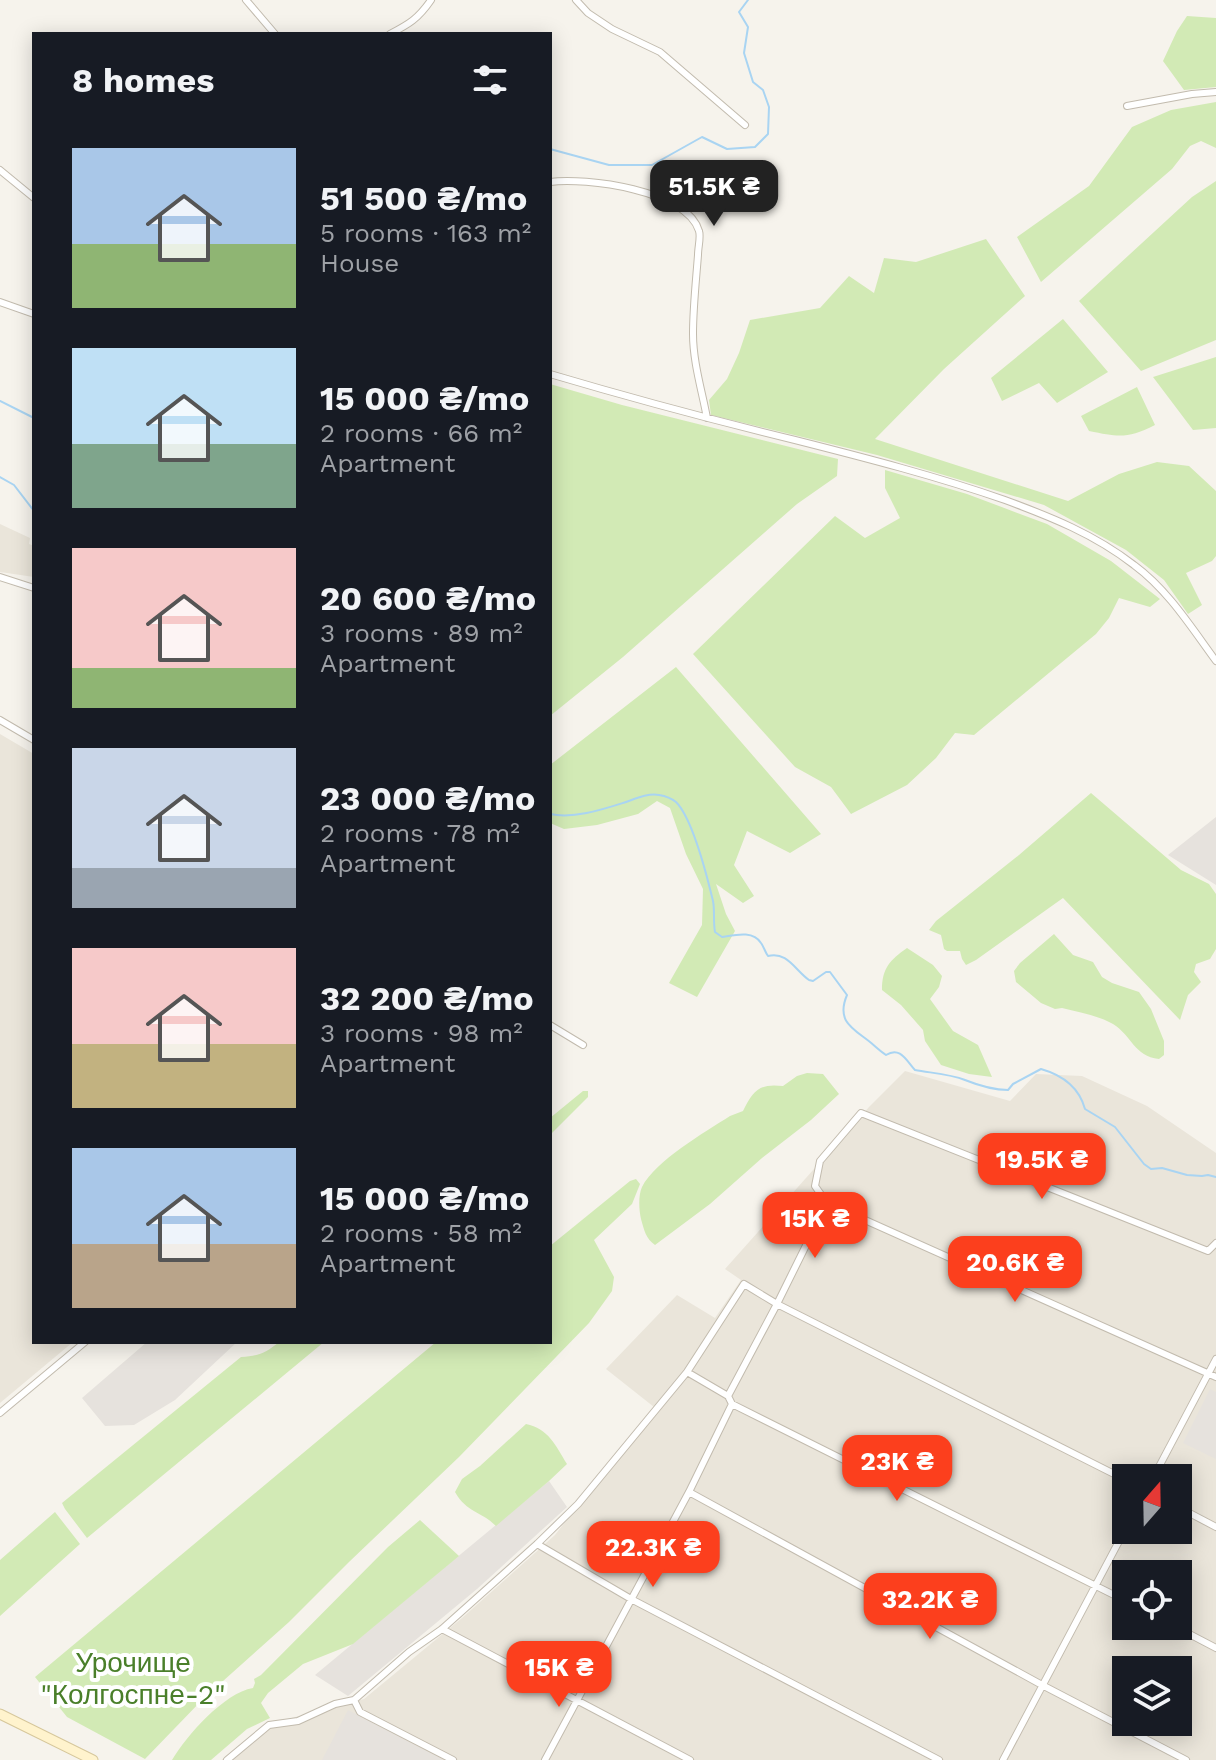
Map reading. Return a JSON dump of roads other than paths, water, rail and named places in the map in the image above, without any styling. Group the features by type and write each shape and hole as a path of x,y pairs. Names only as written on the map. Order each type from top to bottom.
{"main road":[{"path":"2,1717 93,1760"}],"street":[{"path":"246,0 273,32"},
{"path":"394,32 412,23 431,0"},
{"path":"576,0 588,13 612,29 660,52 745,125"},
{"path":"1127,106 1216,92"},
{"path":"0,170 32,196"},
{"path":"552,182 565,180 614,185 674,203 691,215 699,232 692,337 707,418"},
{"path":"0,302 32,313"},
{"path":"552,375 963,485 1055,519 1095,539 1151,579 1166,594 1216,661"},
{"path":"0,577 32,587"},
{"path":"0,720 32,739"},
{"path":"552,1026 583,1045"},
{"path":"1216,1243 1208,1251 861,1113 820,1161 815,1186 827,1203 1216,1377"},
{"path":"728,1396 827,1203"},
{"path":"227,1760 269,1725 298,1721 335,1704 354,1700 409,1652 442,1629 537,1544 578,1504 687,1372 744,1284 777,1304 1112,1473"},
{"path":"0,1413 83,1344"},
{"path":"1160,1464 1216,1359"},
{"path":"687,1372 728,1396 732,1404 1112,1594"},
{"path":"545,1760 689,1492 732,1404"},
{"path":"689,1492 1186,1760"},
{"path":"1192,1514 1216,1527"},
{"path":"537,1544 631,1599 939,1760"},
{"path":"1003,1760 1117,1544"},
{"path":"442,1629 690,1760"},
{"path":"1192,1635 1216,1648"},
{"path":"354,1700 360,1712 453,1760"}],"waterway":[{"path":"552,150 609,165 652,165 702,137 727,149 755,147 768,134 769,107 763,90 753,82 744,53 748,27 739,12 748,0"},
{"path":"0,401 32,417"},
{"path":"0,477 14,485 32,508"},
{"path":"552,814 587,813 650,795 672,799 682,810 699,848 713,901 715,932 722,937 753,936 768,956 786,959 809,980 830,972 847,995 843,1011 848,1023 886,1055 899,1053 915,1070 1008,1090 1041,1069 1063,1078 1074,1088 1085,1109 1115,1127 1151,1169 1216,1177"}],"park label":[{"name":"Урочище \"Колгоспне-2\"","path":"133,1678"}]}
